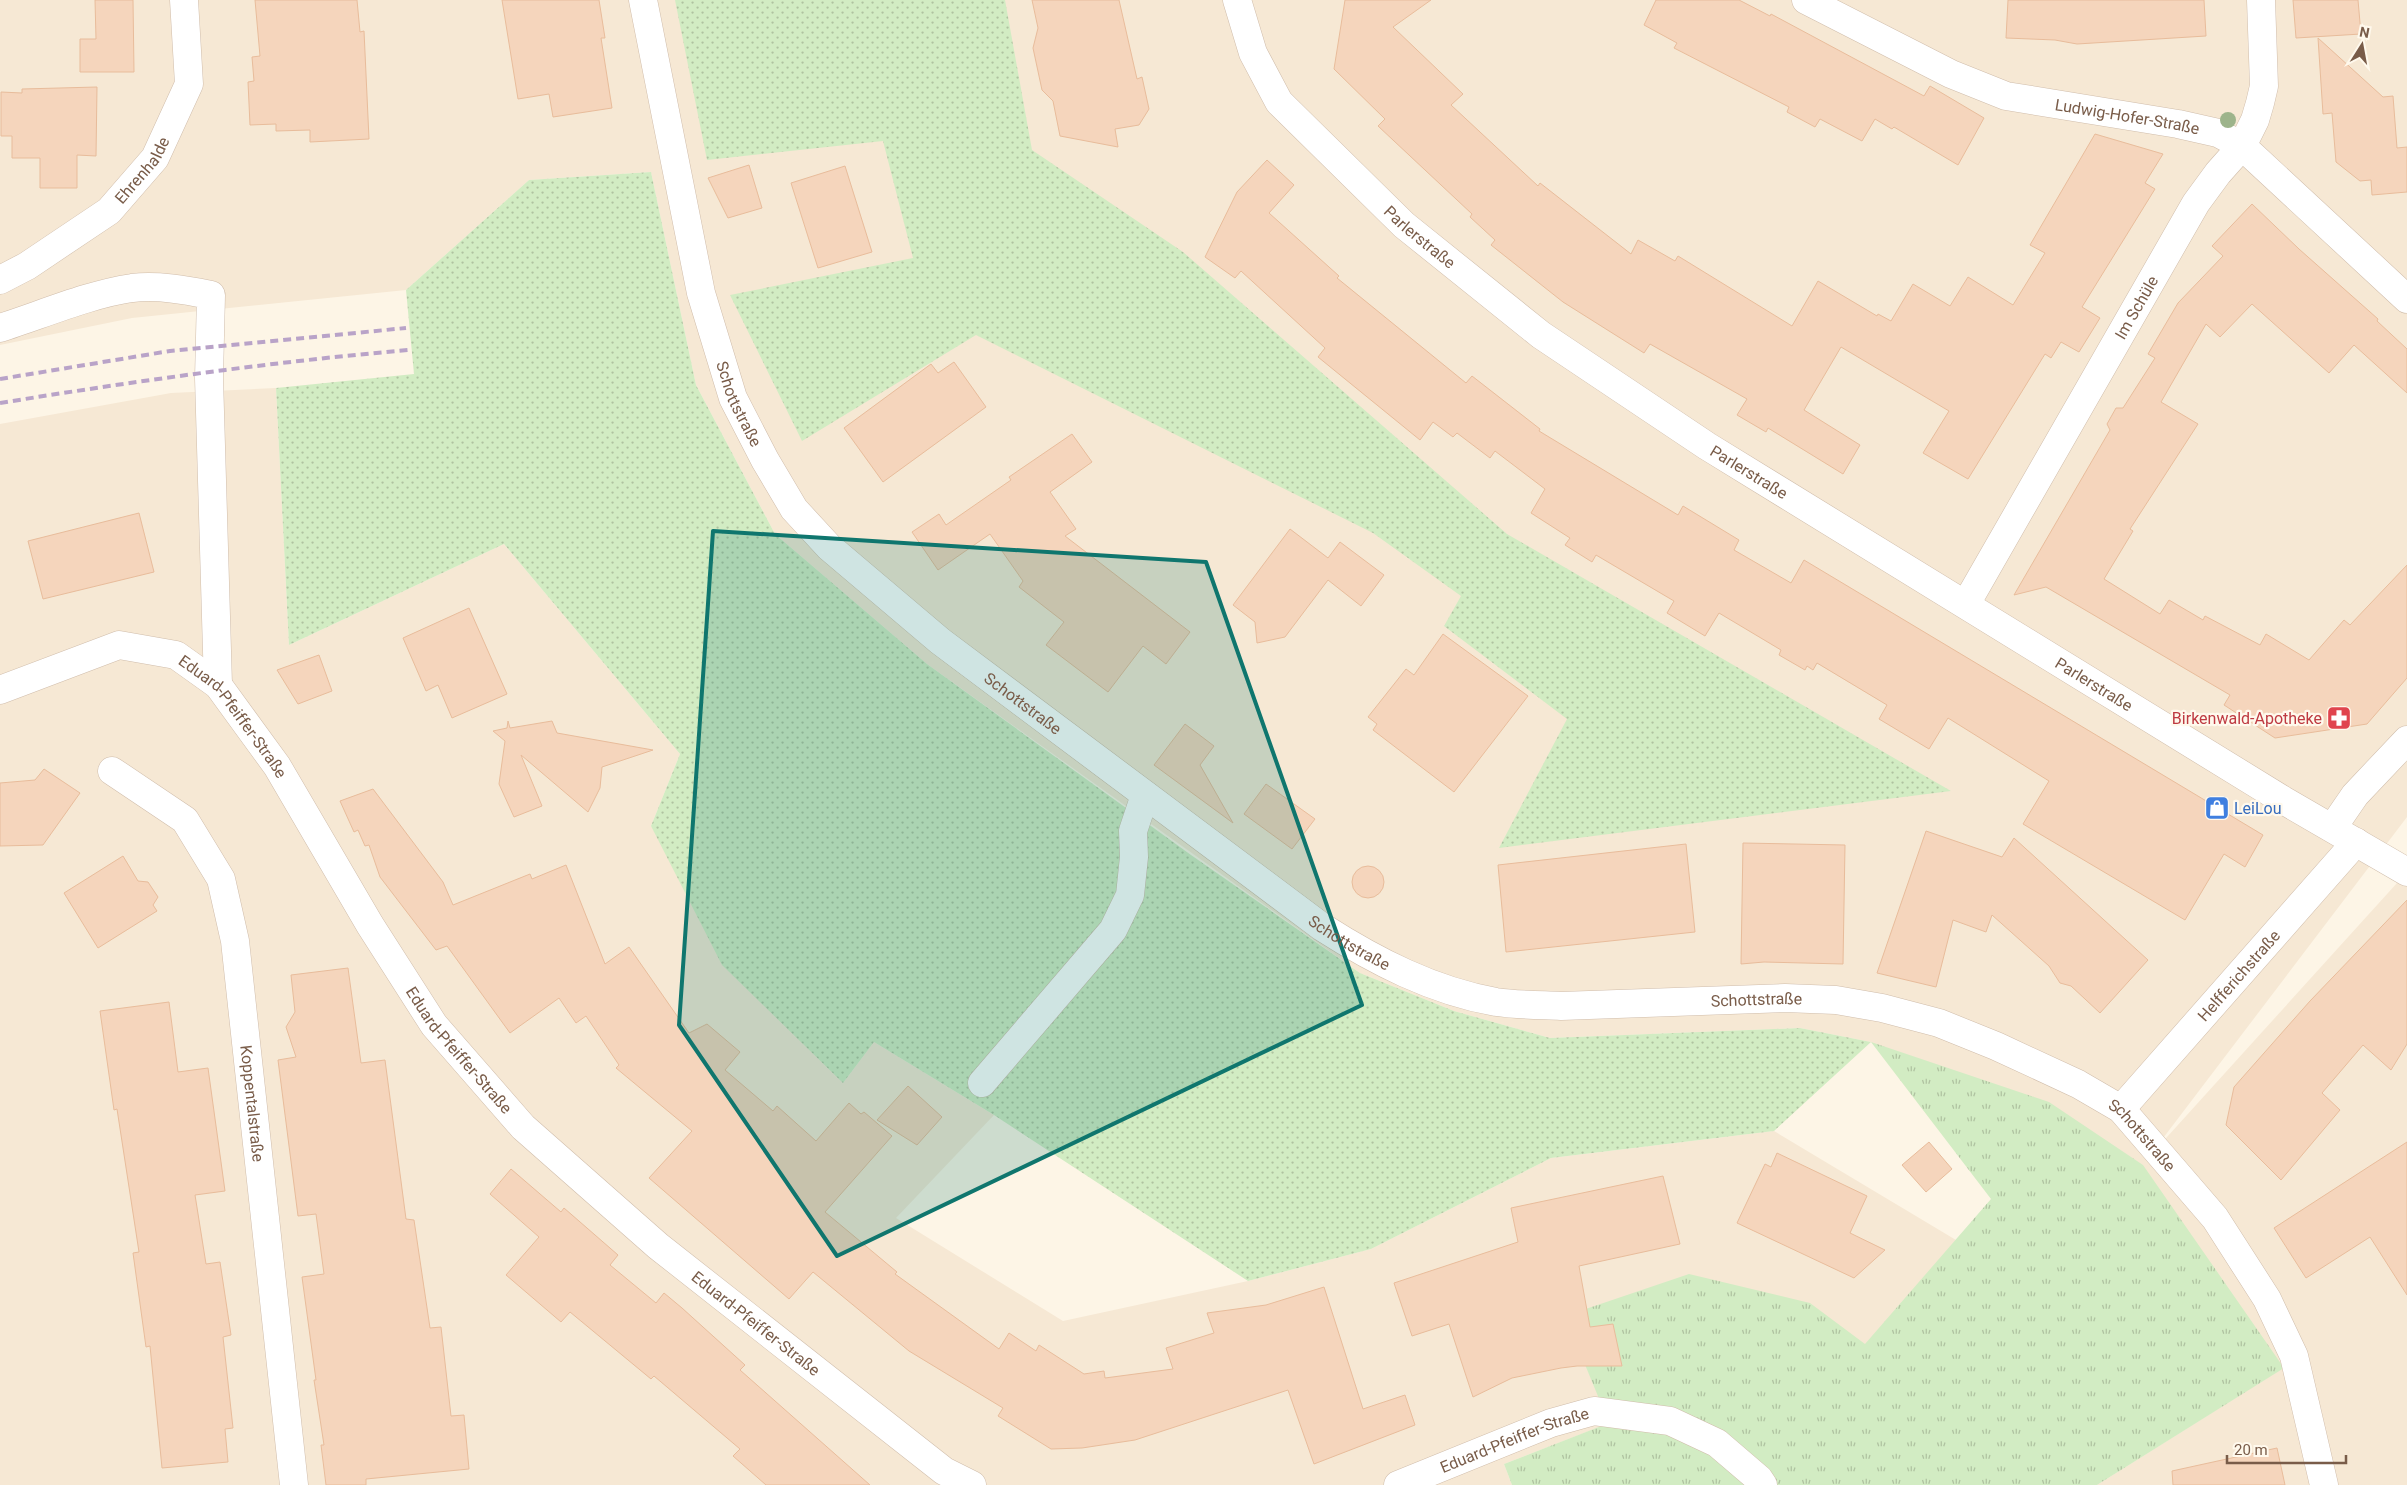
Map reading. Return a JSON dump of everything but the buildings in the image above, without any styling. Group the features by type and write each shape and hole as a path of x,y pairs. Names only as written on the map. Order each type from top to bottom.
{"street":[{"name":"Ehrenhalde","path":"0,280 27,266 109,211 155,158 189,84 184,0"},
{"name":"Schottstraße","path":"643,0 701,293 733,398 765,460 794,509 829,547 940,641 1322,927 1367,956 1452,990 1496,1002 1561,1006 1785,998 1836,1000 1882,1008 1939,1023 1996,1046 2078,1084 2121,1109 2215,1218 2267,1299 2294,1356 2324,1485"},
{"name":"Parlerstraße","path":"1237,0 1253,53 1279,102 1404,226 1549,341 1707,446 2284,800 2356,842"},
{"name":"Ludwig-Hofer-Straße","path":"1806,0 1951,74 2006,96 2178,124 2218,133 2242,146 2407,298"},
{"name":"Im Schüle","path":"1966,604 2196,203 2242,146 2255,120 2264,86 2261,0"},
{"path":"0,328 105,294 132,288 173,288 211,294 209,378 218,685"},
{"name":"Eduard-Pfeiffer-Straße","path":"0,690 119,645 176,655 218,685 277,766 370,925 434,1024 523,1127 658,1246 944,1471 972,1485"},
{"path":"2333,827 2355,795 2407,740"},
{"name":"Koppentalstraße","path":"112,770 185,820 221,879 235,942 294,1485"},
{"path":"982,1083 1113,930 1130,896 1134,857 1133,831 1145,794"},
{"path":"2356,842 2404,865"},
{"name":"Helfferichstraße","path":"2121,1109 2356,842"},
{"name":"Eduard-Pfeiffer-Straße","path":"1398,1485 1551,1423 1594,1411 1670,1421 1717,1443 1759,1479 1763,1485"}],"highlighted area":[{"path":"713,531 1206,562 1362,1005 837,1256 679,1025"}],"shaded area":[{"path":"0,0 2407,0 2407,817 2148,1158 2407,872 2407,1485 2097,1485 2283,1368 1871,1042 1800,1028 1550,1038 1454,1011 1360,973 927,664 775,534 696,385 651,172 529,180 406,290 132,318 0,345"},
{"path":"276,388 289,645 504,544 680,754 651,826 843,1083 874,1042 994,1115 896,1218 1063,1321 1248,1281 1371,1249 1551,1158 1774,1131 1956,1240 1865,1345 1809,1303 1565,1316 1610,1423 1504,1464 1512,1485 0,1485 0,424 171,393"}],"green space":[{"path":"675,0 1005,0 1032,150 1183,252 1507,534 1951,791 1499,848 1567,719 1444,626 1461,596 1373,533 976,335 802,441 730,295 913,258 883,141 707,160"},
{"path":"651,172 696,385 775,534 927,664 1191,855 1360,973 1454,1011 1550,1038 1800,1028 1871,1042 1774,1131 1551,1158 1371,1249 1248,1281 994,1115 874,1042 843,1083 722,965 651,826 680,754 504,544 289,645 276,388 414,374 406,290 529,180"},
{"path":"1871,1042 2049,1102 2143,1165 2284,1368 2097,1485 1512,1485 1504,1464 1609,1423 1565,1316 1689,1274 1810,1303 1865,1344 1991,1199"}],"railway":[{"path":"0,379 170,351 406,328"},
{"path":"0,403 204,373 408,350"}],"place":[{"name":"Birkenwald-Apotheke","path":"2339,718"},
{"name":"LeiLou","path":"2217,808"}]}
